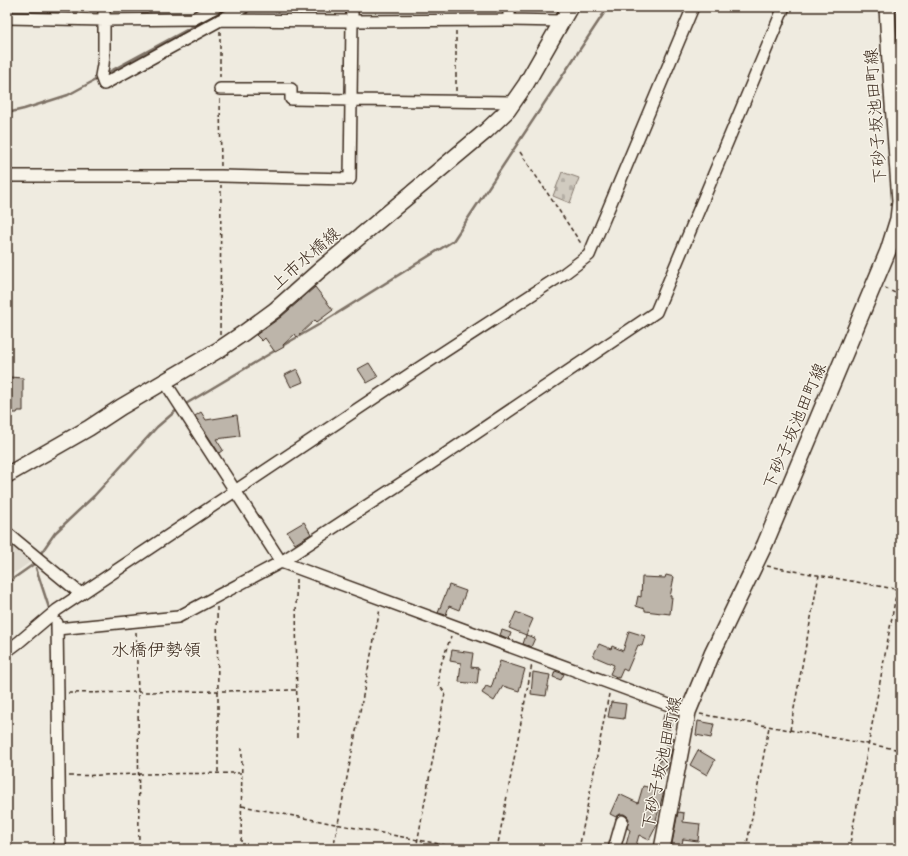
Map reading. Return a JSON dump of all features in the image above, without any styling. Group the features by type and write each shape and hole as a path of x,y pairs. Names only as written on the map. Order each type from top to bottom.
{"main road":[{"name":"上市水橋線","path":"7,475 89,428 121,407 226,345 275,310 331,260 486,131 508,110 526,84 570,7"},
{"name":"下砂子坂池田町線","path":"662,849 688,712 712,654 756,564 888,251 898,219 900,201 887,7"}],"street":[{"path":"104,7 104,54 101,76 104,84 244,7"},
{"path":"7,18 104,20 193,19 216,7"},
{"path":"7,176 213,176 350,179 352,7"},
{"path":"509,7 509,20"},
{"path":"7,651 57,610 589,255 693,7"},
{"path":"57,629 178,618 281,562 656,312 784,7"},
{"path":"220,20 562,21"},
{"path":"220,89 291,89 290,100 514,102"},
{"path":"165,382 281,562 688,712"},
{"path":"7,533 81,594"},
{"path":"57,610 60,849"},
{"path":"614,849 622,821"}],"path":[{"path":"456,101 457,20"},
{"path":"520,152 589,255"},
{"path":"874,283 901,296"},
{"path":"756,564 901,590"},
{"path":"295,567 297,740"},
{"path":"790,730 819,575"},
{"path":"848,849 897,590"},
{"path":"217,596 218,773"},
{"path":"334,849 382,599"},
{"path":"135,622 138,693 139,849"},
{"path":"416,849 445,693 439,685 439,670 455,625"},
{"path":"497,849 533,654"},
{"path":"579,849 611,683"},
{"path":"58,694 297,690"},
{"path":"688,712 901,750"},
{"path":"746,849 769,727"},
{"path":"241,849 242,748"},
{"path":"59,776 242,773"},
{"path":"242,806 465,849"}],"shaded area":[{"path":"7,541 32,561 7,578"}],"green space":[{"path":"562,172 579,178 570,203 553,196"}],"building":[{"path":"315,287 333,310 317,322 315,320 297,337 295,334 283,345 284,347 275,352 265,338 262,341 256,335 281,317"},
{"path":"369,363 378,377 367,383 358,369"},
{"path":"297,369 303,382 291,387 285,375"},
{"path":"9,377 23,378 23,411 18,411 17,413 7,413"},
{"path":"201,412 206,420 237,415 240,436 216,439 223,450 219,453 195,416"},
{"path":"304,522 311,534 295,544 287,532"},
{"path":"666,575 674,577 670,597 672,597 670,614 645,611 645,609 636,606 638,596 641,597 642,577 665,578"},
{"path":"449,585 466,591 459,610 449,606 446,615 438,613"},
{"path":"516,612 533,619 526,635 509,628"},
{"path":"502,630 511,633 509,639 500,635"},
{"path":"629,631 645,636 642,646 638,645 627,671 623,669 619,678 610,674 614,665 593,656 599,644 611,649 612,646 623,651"},
{"path":"526,635 535,638 531,647 523,644"},
{"path":"452,650 473,653 471,667 479,668 477,684 459,682 461,663 450,661"},
{"path":"500,661 525,669 519,691 503,686 494,701 482,693 486,686 491,688"},
{"path":"555,671 564,674 561,680 553,677"},
{"path":"533,672 550,675 546,696 531,694"},
{"path":"611,702 626,704 624,719 608,717"},
{"path":"664,714 673,716 670,729 661,728"},
{"path":"698,721 714,724 711,738 696,735"},
{"path":"668,737 674,738 669,765 662,778 654,774 666,749"},
{"path":"698,750 715,760 707,775 690,765"},
{"path":"643,786 664,791 656,820 658,823 649,840 639,835 635,849 625,849 630,830 627,828 629,819 624,814 620,814 616,817 610,814 619,794 638,803"},
{"path":"678,812 684,813 683,822 700,824 698,841 683,839 681,849 671,849"}],"waterway":[{"path":"105,74 229,7"},
{"path":"282,346 453,241 608,7"},
{"path":"7,113 68,95 99,78"},
{"path":"184,405 276,350"},
{"path":"39,556 55,533 94,496 157,427 178,409"},
{"path":"7,583 34,564 36,560"},
{"path":"36,568 50,611"}],"district":[{"name":"水橋伊勢領","path":"156,650"}]}
